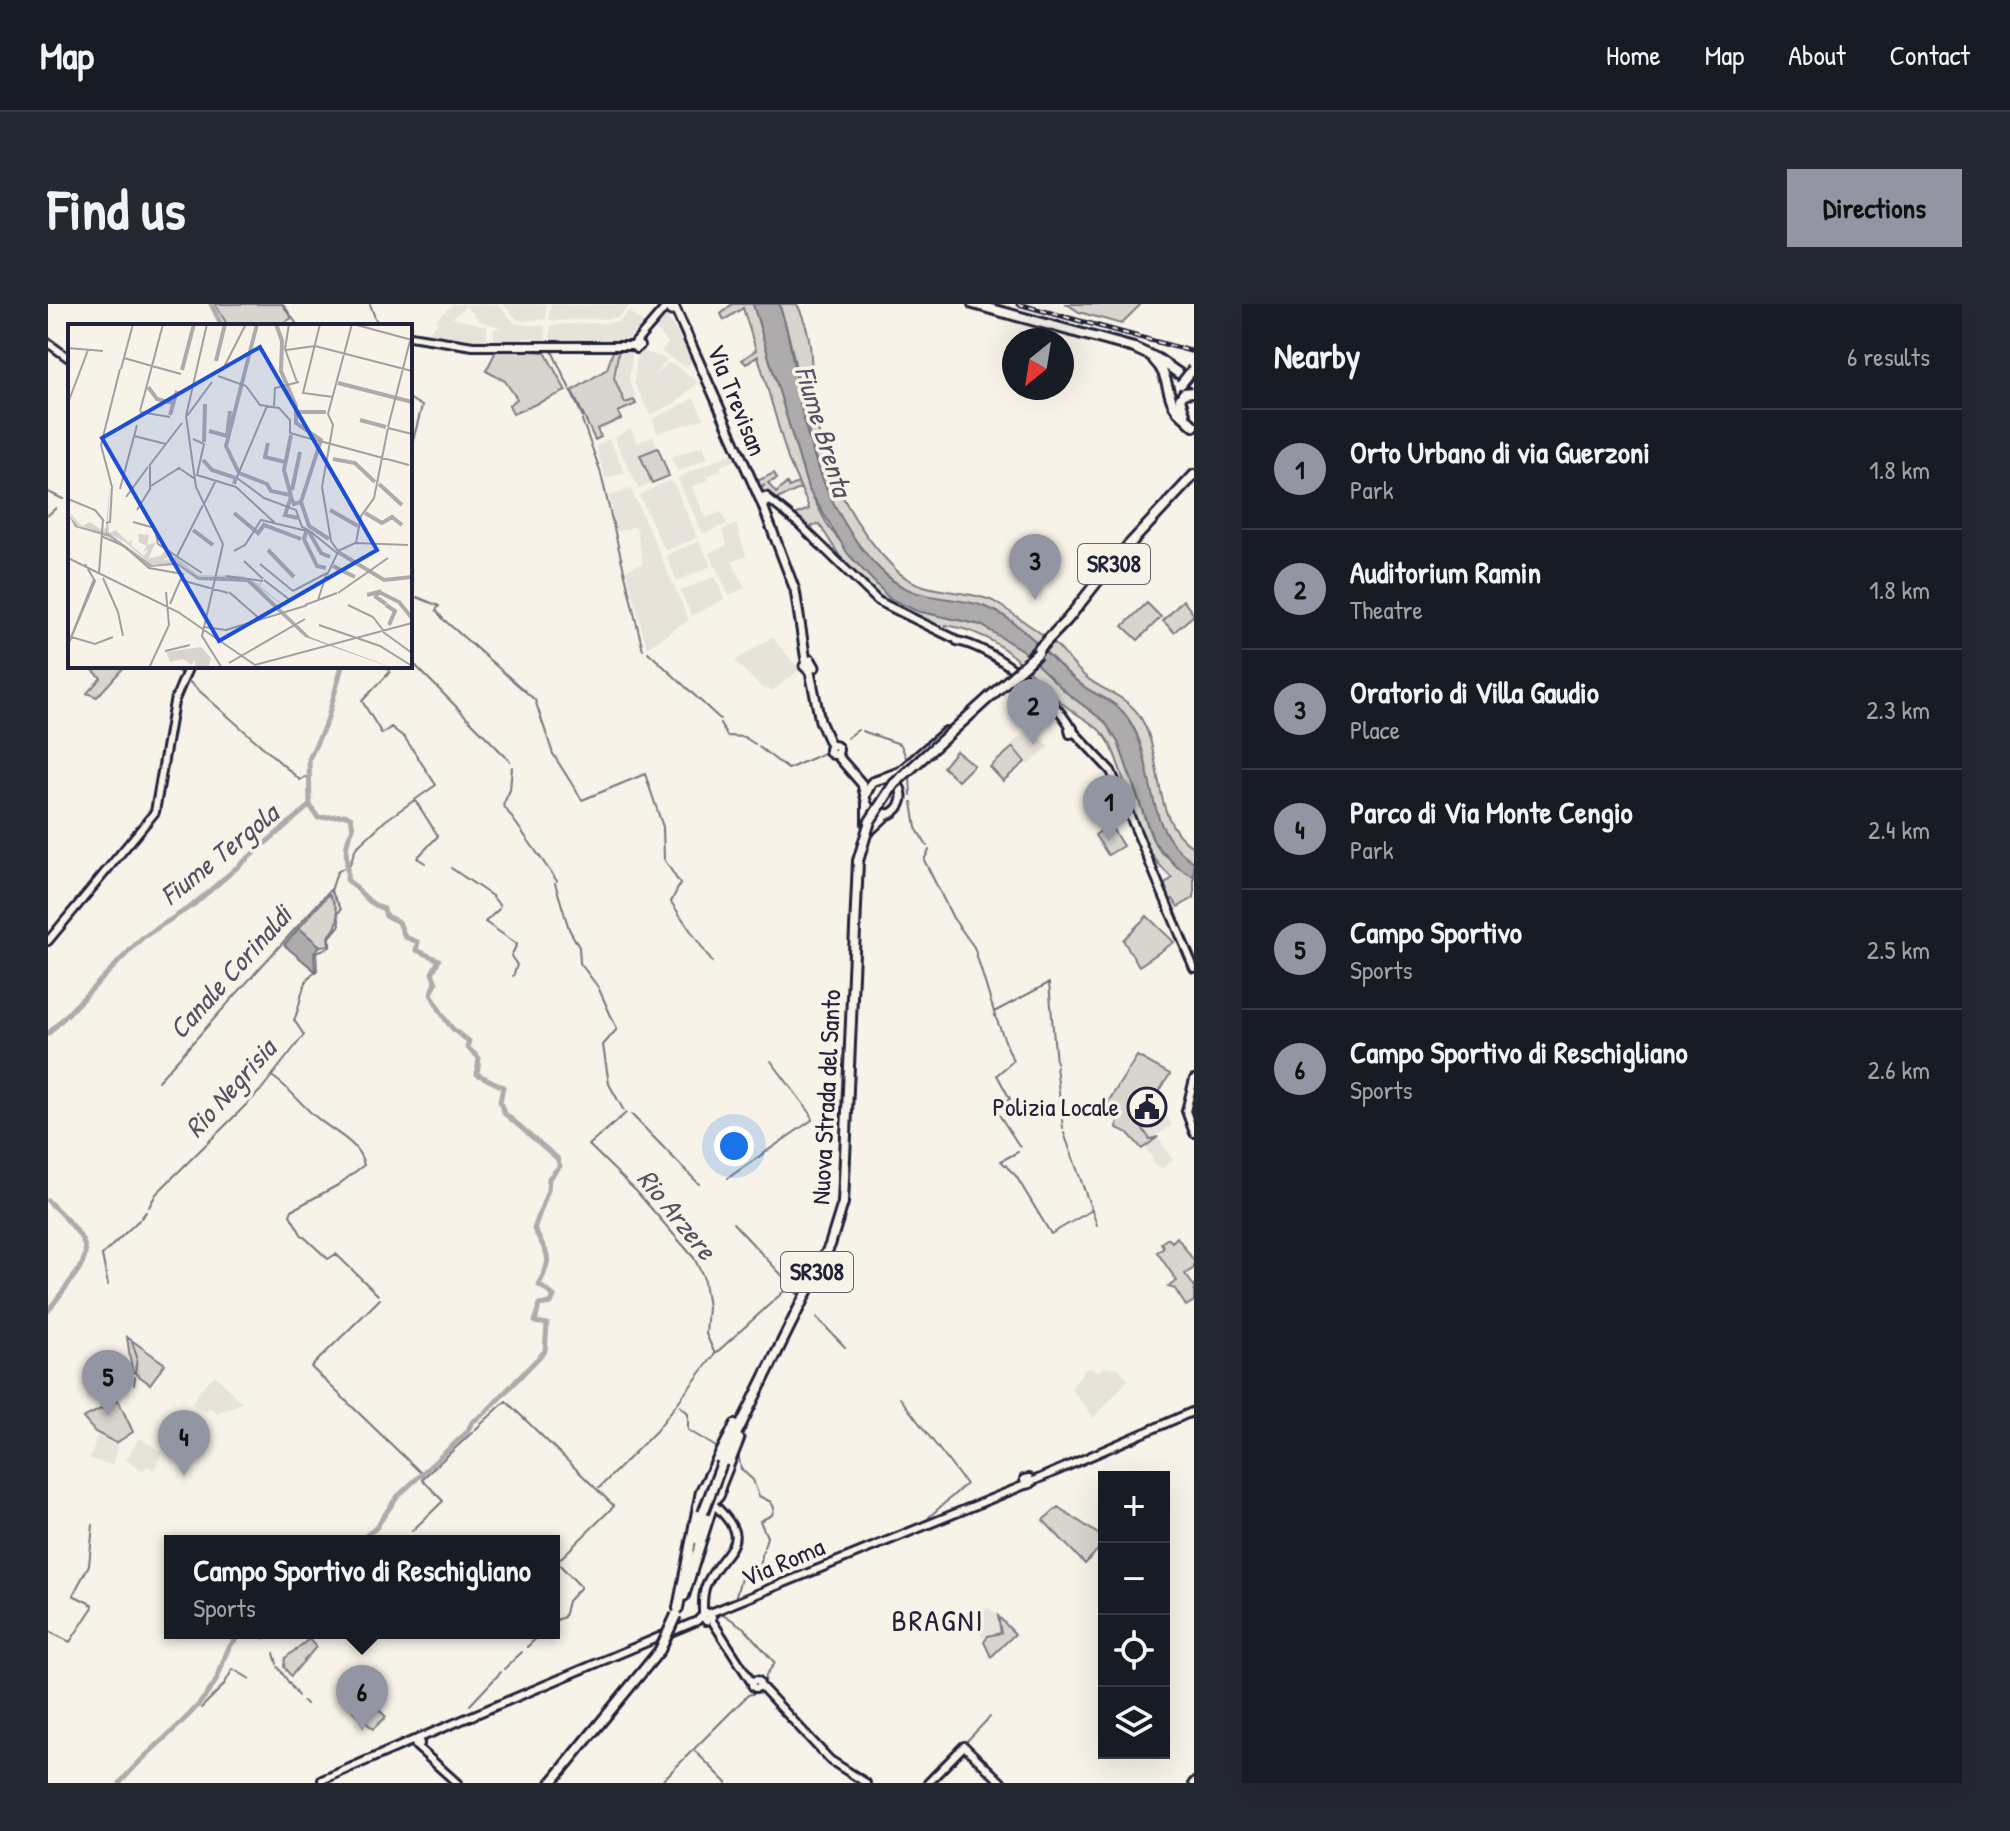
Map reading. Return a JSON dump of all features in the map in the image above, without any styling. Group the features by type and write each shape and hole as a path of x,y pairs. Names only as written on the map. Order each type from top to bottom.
{"highway":[{"path":"973,304 1121,343 1192,375"},
{"path":"986,304 1119,339 1192,375"},
{"path":"1121,343 1149,357 1164,371 1171,403 1194,425"},
{"path":"1184,415 1173,402 1182,384 1192,375"},
{"path":"1184,415 1180,399 1184,393 1194,392"},
{"path":"1173,499 1194,477"},
{"path":"1173,499 1194,477"},
{"name":"Nuova Strada del Santo","path":"554,1779 660,1650 677,1611 714,1502 722,1463 830,1245 843,1203 858,861 870,821 894,784 1037,652 1173,499"},
{"path":"881,778 900,772 979,708"},
{"path":"901,789 906,775 929,750"},
{"path":"853,932 852,883 868,820 866,801"},
{"path":"853,932 862,854 871,826 886,815"},
{"path":"677,1611 703,1487 766,1373"},
{"path":"714,1502 766,1373"}],"main road":[{"name":"Via Trevisan","path":"669,308 683,326 755,489 764,500 781,508 878,601 1008,665 1055,708 1111,771 1194,968"},
{"path":"412,336 473,346 636,343 669,308"},
{"path":"48,343 68,358"},
{"path":"764,500 765,517 795,590 808,658 804,666 811,672 820,721 834,750 855,776 866,801 877,814 886,815 900,806 901,789 896,782 881,778 868,781 855,776"},
{"path":"48,941 146,826 157,805 174,702 188,668"},
{"path":"866,801 869,786 881,778"},
{"path":"1194,1079 1187,1099 1186,1118 1194,1133"},
{"name":"Via Roma","path":"319,1782 1194,1411"},
{"path":"714,1502 712,1481 703,1487 714,1502 733,1526 735,1539 729,1555 707,1583 703,1605 707,1617 764,1693 830,1760 866,1783"},
{"path":"417,1743 457,1783"},
{"path":"930,1783 965,1748 1002,1783"}],"shaded area":[{"path":"215,304 282,304 292,318 282,324 227,324"},
{"path":"453,304 497,304 516,324 545,326 546,339 524,338 524,345 495,344 493,329 502,328 480,321 466,306 452,318 487,326 488,343 425,337 437,322 436,319"},
{"path":"502,304 546,304 546,319 519,321"},
{"path":"551,304 631,304 618,318 555,321 549,319"},
{"path":"732,304 753,304 808,488 829,528 889,598 917,611 981,625 1022,650 1067,693 1104,721 1118,742 1151,836 1160,851 1194,877 1194,898 1178,907 1173,899 1168,901 1162,887 1172,878 1149,850 1111,746 1095,726 1068,708 997,644 966,629 946,625 945,631 884,604 839,564 843,561 819,524 812,526 814,535 792,516 809,509 808,505 788,459 758,356 746,364 742,360 756,350 743,308 724,320 721,314"},
{"path":"753,304 779,304 815,460 833,503 857,542 871,560 899,585 926,595 982,606 1008,618 1072,677 1123,712 1135,730 1142,750 1164,830 1176,847 1194,862 1194,877 1177,867 1154,842 1118,742 1104,721 1067,693 1022,650 981,625 917,611 889,598 848,554 808,488"},
{"path":"779,304 797,304 803,317 809,340 813,398 822,446 840,491 865,533 907,579 931,588 993,601 1053,642 1092,682 1131,705 1152,745 1169,820 1179,835 1194,848 1194,862 1175,846 1163,828 1155,808 1140,744 1132,725 1119,708 1083,686 1008,618 987,608 908,590 866,554 835,507 819,469"},
{"path":"1067,304 1141,304 1121,324 1079,312"},
{"path":"629,312 647,326 641,332 636,329 626,344 598,345 598,337 597,345 550,343 551,325 618,322"},
{"path":"667,316 690,352 692,360 686,367 661,352 669,343 653,327"},
{"path":"614,348 619,348 614,378 625,403 634,400 636,404 618,412 621,419 597,429 601,437 595,440 572,391 607,369"},
{"path":"619,348 633,350 629,380 638,403 635,404 634,400 625,403 614,378"},
{"path":"497,349 545,352 566,391 513,414 509,405 517,399 505,381 486,371"},
{"path":"643,351 667,359 653,378 667,363 674,364 698,382 675,403 650,415 634,383 637,354"},
{"path":"694,398 704,419 657,433 653,419"},
{"path":"631,428 637,443 653,436 658,448 640,456 652,483 639,489 614,438"},
{"path":"609,439 625,473 605,478 596,446"},
{"path":"703,446 708,458 678,472 671,457"},
{"path":"658,448 669,476 652,483 640,455"},
{"path":"732,453 735,460 720,466 721,470 708,476 709,479 692,487 706,518 721,512 727,524 703,534 677,478"},
{"path":"774,473 777,479 768,483 776,493 787,483 789,487 798,483 800,489 775,500 759,490 765,485 757,488 753,483"},
{"path":"668,481 673,482 696,534 695,539 665,551 639,495"},
{"path":"631,489 689,620 647,648 626,570 643,563 636,526 616,532 609,496"},
{"path":"736,524 746,556 732,562 745,588 729,595 709,553 727,545 722,530"},
{"path":"699,541 711,566 677,581 666,555"},
{"path":"715,576 724,599 692,616 680,591"},
{"path":"1183,600 1194,615 1174,632 1163,621"},
{"path":"1147,603 1161,617 1138,640 1123,626"},
{"path":"772,637 800,670 773,690 763,689 735,661"},
{"path":"91,668 123,668 97,697 87,693 101,678"},
{"path":"1030,725 1049,747 1028,765 1011,745"},
{"path":"1013,747 1025,762 1003,781 990,767"},
{"path":"956,751 974,765 958,781 943,767"},
{"path":"1110,825 1123,846 1108,855 1095,835"},
{"path":"329,894 337,911 337,922 328,937 329,945 320,946 299,928"},
{"path":"1147,916 1174,942 1139,966 1123,940"},
{"path":"299,928 320,946 314,953 315,971 284,945"},
{"path":"1137,1056 1170,1074 1146,1113 1149,1118 1140,1125 1150,1139 1158,1137 1142,1149 1128,1133 1117,1128 1118,1118 1108,1102"},
{"path":"1162,1108 1172,1125 1150,1140 1140,1125"},
{"path":"1158,1137 1173,1160 1162,1169 1152,1161 1154,1159 1144,1147"},
{"path":"1177,1237 1194,1261 1194,1268 1185,1274 1194,1286 1194,1301 1186,1306 1175,1289 1168,1287 1177,1281 1157,1252 1164,1248 1161,1243 1168,1238 1172,1242"},
{"path":"127,1337 165,1364 150,1384 132,1371"},
{"path":"1104,1367 1118,1368 1128,1380 1094,1418 1071,1389 1084,1370 1089,1368 1099,1372"},
{"path":"215,1375 242,1403 217,1413 209,1407 206,1412 192,1404 200,1389"},
{"path":"118,1400 133,1432 116,1443 95,1432 83,1418"},
{"path":"97,1436 118,1446 112,1465 90,1459"},
{"path":"139,1438 162,1452 154,1470 147,1466 144,1471 126,1460"},
{"path":"1058,1507 1098,1534 1098,1550 1085,1564 1043,1520"},
{"path":"989,1607 998,1616 1001,1634 981,1637 975,1616"},
{"path":"998,1616 1015,1634 991,1657 984,1642 988,1636 1001,1633"},
{"path":"309,1639 316,1647 291,1676 284,1667 285,1658"},
{"path":"363,1693 386,1717 373,1729 349,1707"}],"waterway":[{"name":"Fiume Tergola","path":"211,304 221,324"},
{"path":"283,304 297,324"},
{"name":"Rio Arzere","path":"370,304 377,324"},
{"path":"417,340 470,348"},
{"path":"520,349 543,350"},
{"path":"552,351 583,417"},
{"name":"Rio Arzere","path":"412,400 422,406 412,444"},
{"path":"582,420 600,470 643,650"},
{"path":"48,492 63,499"},
{"path":"48,515 56,508"},
{"name":"Rio Arzere","path":"412,580 412,596"},
{"path":"417,597 439,606 436,610 443,619 535,700 553,754 582,800 645,774 663,827 664,859 680,884 671,902 712,962"},
{"path":"648,652 720,719"},
{"name":"Rio Arzere","path":"412,662 510,761"},
{"path":"174,668 181,674"},
{"name":"Fiume Tergola","path":"48,1034 142,938 193,905 310,805 309,759 327,721 341,668"},
{"name":"Rio Negrisia","path":"349,867 356,848 386,820 436,785 405,738 391,727 382,734 362,701 390,672 387,668"},
{"path":"186,679 300,780 305,777"},
{"path":"720,723 727,736 744,737 755,744"},
{"path":"847,738 858,730"},
{"path":"862,731 900,744"},
{"path":"901,745 907,760"},
{"path":"759,747 788,769 826,752"},
{"name":"Rio Arzere","path":"512,767 510,790 503,805 557,881"},
{"path":"910,776 911,795"},
{"path":"415,800 438,836 417,858 425,863"},
{"path":"912,802 916,828 927,846"},
{"path":"310,805 318,818 351,817 353,829 346,849 347,880 368,900 384,909 386,916 399,922 405,937 418,942 416,950 439,960 432,973 436,983 431,994 447,1021 469,1041 467,1047 479,1058 477,1074 503,1087 500,1102 504,1113 557,1158 560,1166 549,1178 548,1190 534,1229 548,1262 539,1285 554,1296 551,1303 539,1305 535,1322 547,1324 545,1351 484,1414 472,1422 467,1432 397,1497 375,1529 366,1535"},
{"path":"929,850 924,860 953,918 974,947 994,1012 1049,983 1056,1063"},
{"name":"Rio Negrisia","path":"149,1207 156,1194 260,1091 304,1035 294,1020 304,986 311,974 317,971 316,952 330,947 330,937 340,925 338,914 341,909 331,891 337,872 344,868"},
{"path":"451,868 492,896 500,906"},
{"name":"Rio Arzere","path":"555,883 569,929 579,947 580,963 598,987 617,1029 603,1045 609,1084 624,1111"},
{"name":"Canale Corinaldi","path":"158,1081 331,889"},
{"path":"499,909 485,922 517,944 511,956 517,965 513,976"},
{"path":"994,1013 1013,1061 997,1075 1010,1099 994,1107 1020,1147"},
{"path":"728,1178 812,1120 811,1114 771,1061"},
{"path":"1056,1066 1063,1128"},
{"path":"273,1077 350,1143 364,1165 338,1185 292,1210 290,1215 301,1234"},
{"name":"Rio Arzere","path":"599,1488 656,1431 715,1354 706,1334 708,1307 703,1276 694,1258 637,1192 589,1145 626,1113"},
{"path":"632,1115 699,1184"},
{"path":"1064,1133 1097,1225"},
{"path":"1018,1152 1001,1161 1016,1176 1051,1234 1092,1210"},
{"name":"Fiume Tergola","path":"48,1201 78,1233 85,1254 82,1265 48,1311"},
{"name":"Rio Negrisia","path":"141,1218 146,1212"},
{"name":"Rio Negrisia","path":"108,1285 102,1255 139,1220"},
{"path":"716,1353 791,1285 733,1223"},
{"path":"302,1235 328,1259 336,1254 378,1295"},
{"path":"793,1289 800,1297"},
{"path":"380,1299 311,1367 422,1474"},
{"path":"817,1318 845,1347"},
{"name":"Rio Negrisia","path":"132,1342 137,1357 135,1373"},
{"name":"Rio Negrisia","path":"134,1385 135,1377"},
{"path":"900,1398 965,1483"},
{"path":"412,1531 443,1501 422,1479 506,1401 614,1506 560,1559"},
{"name":"Rio Arzere","path":"680,1406 688,1413 688,1430 718,1448"},
{"name":"Rio Arzere","path":"738,1453 741,1469 753,1480 759,1496 771,1502 774,1508 772,1515 760,1521 767,1537 764,1547"},
{"path":"928,1521 966,1484"},
{"name":"Rio Negrisia","path":"93,1525 89,1565 73,1595 93,1605"},
{"name":"Rio Arzere","path":"734,1602 742,1575 760,1567 763,1550"},
{"path":"560,1565 581,1587 568,1601 564,1617 560,1619"},
{"name":"Rio Negrisia","path":"48,1631 70,1642 93,1607"},
{"name":"Rio Arzere","path":"715,1619 732,1608"},
{"path":"723,1614 744,1628 775,1663 766,1675 764,1688"},
{"name":"Rio Arzere","path":"675,1634 699,1624 709,1624"},
{"path":"120,1783 204,1698 218,1677 228,1649 237,1639"},
{"path":"527,1647 536,1639"},
{"name":"Rio Arzere","path":"625,1655 656,1642"},
{"path":"504,1669 522,1652"},
{"path":"274,1653 277,1664"},
{"path":"278,1667 298,1696"},
{"path":"201,1708 223,1686 233,1669 250,1679"},
{"path":"470,1705 501,1672"},
{"path":"660,1783 748,1695 760,1692"},
{"path":"303,1701 306,1704"},
{"path":"963,1745 990,1717"},
{"path":"695,1751 727,1783"}],"railway":[{"path":"1018,304 1194,352"}],"place":[{"name":"Oratorio di Villa Gaudio","path":"1035,600"},
{"name":"Auditorium Ramin","path":"1033,745"},
{"name":"Orto Urbano di via Guerzoni","path":"1109,841"},
{"name":"Polizia Locale","path":"1147,1107"},
{"name":"Campo Sportivo","path":"108,1416"},
{"name":"Parco di Via Monte Cengio","path":"184,1476"},
{"name":"Campo Sportivo di Reschigliano","path":"362,1731"}],"district":[{"name":"BRAGNI","path":"938,1621"}],"water label":[{"name":"Fiume Brenta","path":"824,431"}]}
